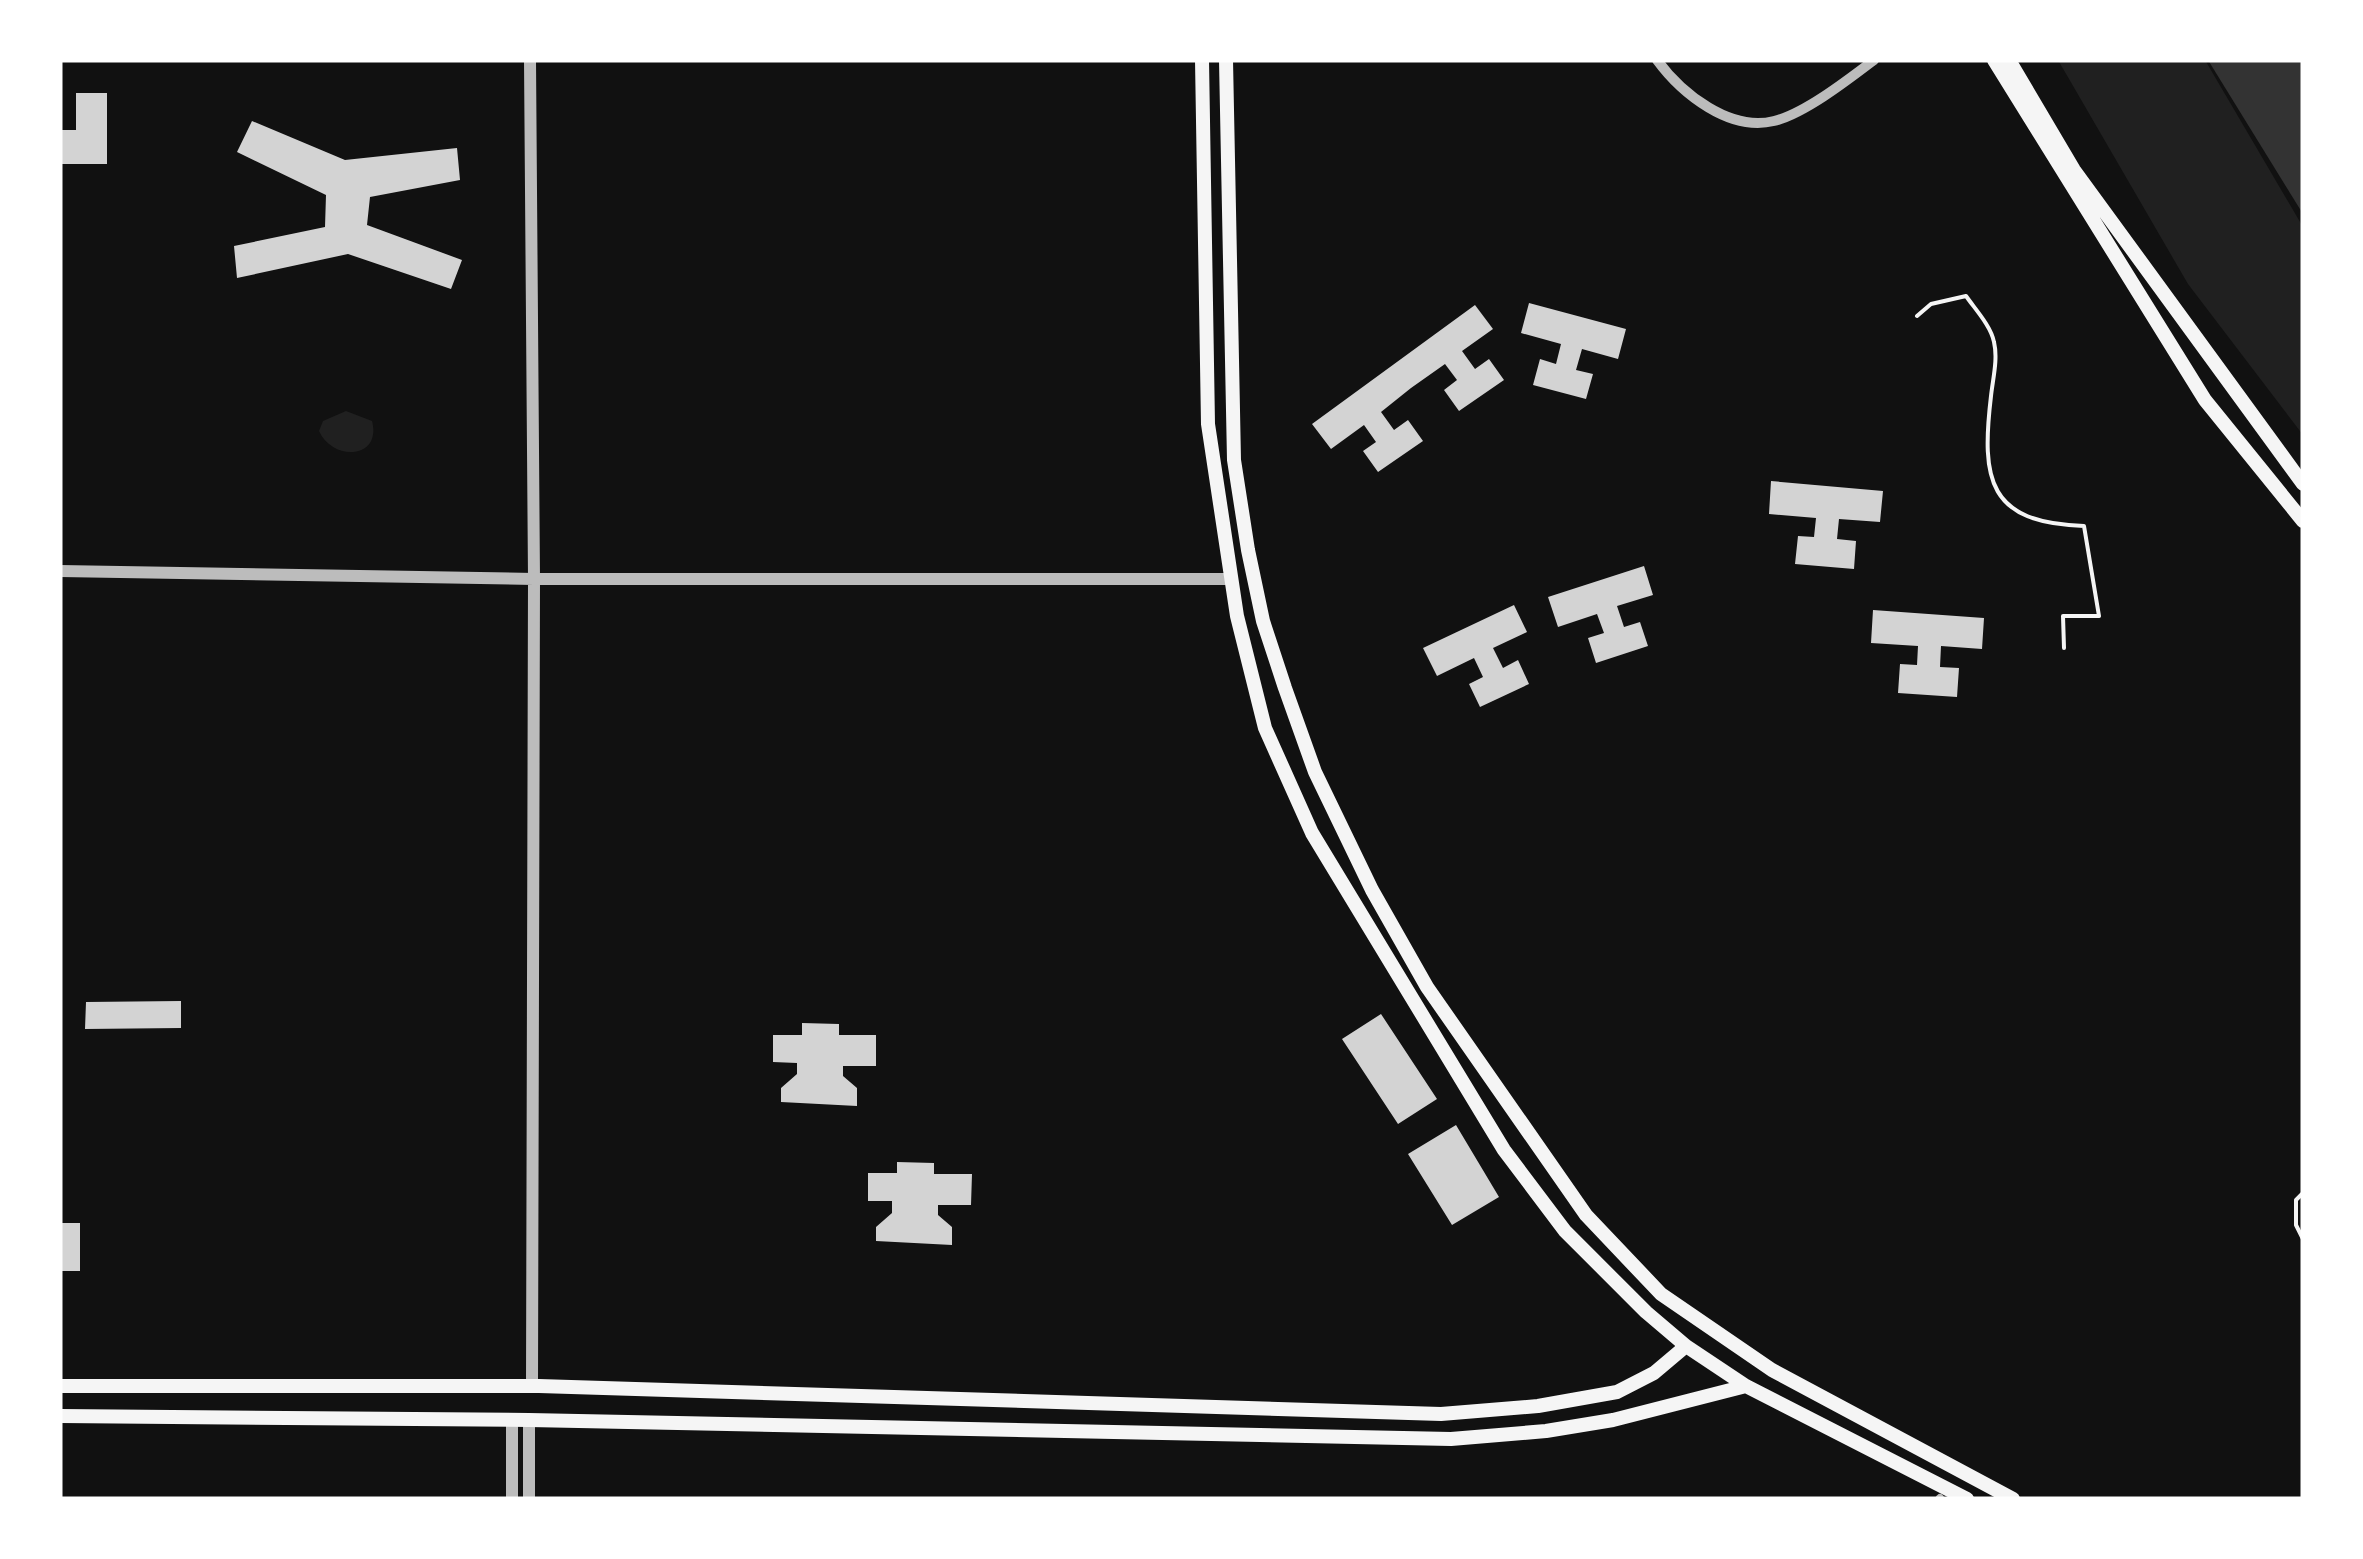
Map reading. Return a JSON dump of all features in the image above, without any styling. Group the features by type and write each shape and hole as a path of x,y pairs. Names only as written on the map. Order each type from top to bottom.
{"main road":[{"path":"1202,60 1208,424 1236,616 1266,728 1312,833 1504,1150 1565,1231 1686,1346 1746,1386 1967,1499"},
{"path":"1226,60 1234,460 1248,550 1263,621 1315,772 1372,890 1426,987 1586,1215 1661,1294 1772,1370 2014,1499"},
{"path":"1994,60 2204,400 2303,521"},
{"path":"2009,60 2074,170 2303,484"},
{"path":"60,1386 532,1386 1441,1414 1538,1406 1617,1392 1654,1373 1686,1346"},
{"path":"60,1416 529,1420 1451,1439 1546,1431 1612,1420 1746,1386"}],"street":[{"path":"530,60 534,579 532,1386"},
{"path":"1657,60 1670,79 1706,106 1745,124 1776,121 1839,86 1874,60"},
{"path":"60,571 534,579 1231,579"},
{"path":"512,1420 512,1499"},
{"path":"529,1420 529,1499"}],"path":[{"path":"1917,316 1931,304 1966,296 1994,337 1996,356 1985,442 1988,468 2002,498 2017,513 2037,521 2084,526 2099,616 2063,616 2064,648"},
{"path":"2303,1193 2296,1200 2296,1225 2303,1239"}],"shaded area":[{"path":"2058,60 2205,60 2303,227 2303,435 2188,284"},
{"path":"2208,60 2303,60 2303,214"},
{"path":"346,411 372,421 370,443 354,452 335,448 319,431 323,421"}],"building":[{"path":"76,93 107,93 107,164 60,164 60,130 76,130"},
{"path":"252,121 345,160 457,148 460,180 370,197 367,225 462,260 451,289 348,254 237,278 234,246 325,227 326,195 237,152"},
{"path":"1529,303 1626,329 1618,359 1582,349 1576,370 1593,374 1586,399 1533,385 1540,359 1556,364 1561,344 1521,333"},
{"path":"1475,305 1493,329 1462,351 1475,369 1489,359 1504,380 1459,411 1444,390 1457,380 1445,364 1411,388 1381,412 1394,430 1408,420 1423,441 1378,472 1363,451 1376,442 1364,425 1331,449 1312,424"},
{"path":"1771,481 1883,491 1880,522 1839,519 1837,539 1856,541 1854,569 1795,564 1798,536 1814,537 1816,518 1769,514"},
{"path":"1644,566 1653,595 1617,606 1624,627 1640,622 1648,646 1596,663 1588,638 1604,633 1597,614 1558,627 1548,597"},
{"path":"1514,605 1527,632 1493,648 1503,668 1518,660 1529,684 1480,707 1469,684 1483,677 1474,658 1437,676 1423,648"},
{"path":"1873,610 1984,618 1982,649 1941,646 1940,667 1959,668 1957,697 1898,693 1900,664 1917,665 1918,646 1871,643"},
{"path":"181,1001 181,1028 85,1029 86,1002"},
{"path":"1381,1014 1437,1099 1398,1124 1342,1039"},
{"path":"802,1023 839,1024 839,1035 876,1035 876,1066 843,1066 843,1076 857,1088 857,1106 781,1102 781,1088 797,1074 797,1063 773,1062 773,1035 802,1035"},
{"path":"1456,1125 1499,1197 1452,1225 1408,1154"},
{"path":"897,1162 934,1163 934,1174 972,1174 971,1205 938,1205 938,1215 952,1227 952,1245 876,1241 876,1227 892,1213 892,1201 868,1201 868,1173 897,1173"},
{"path":"60,1223 80,1223 80,1271 60,1271"}]}
